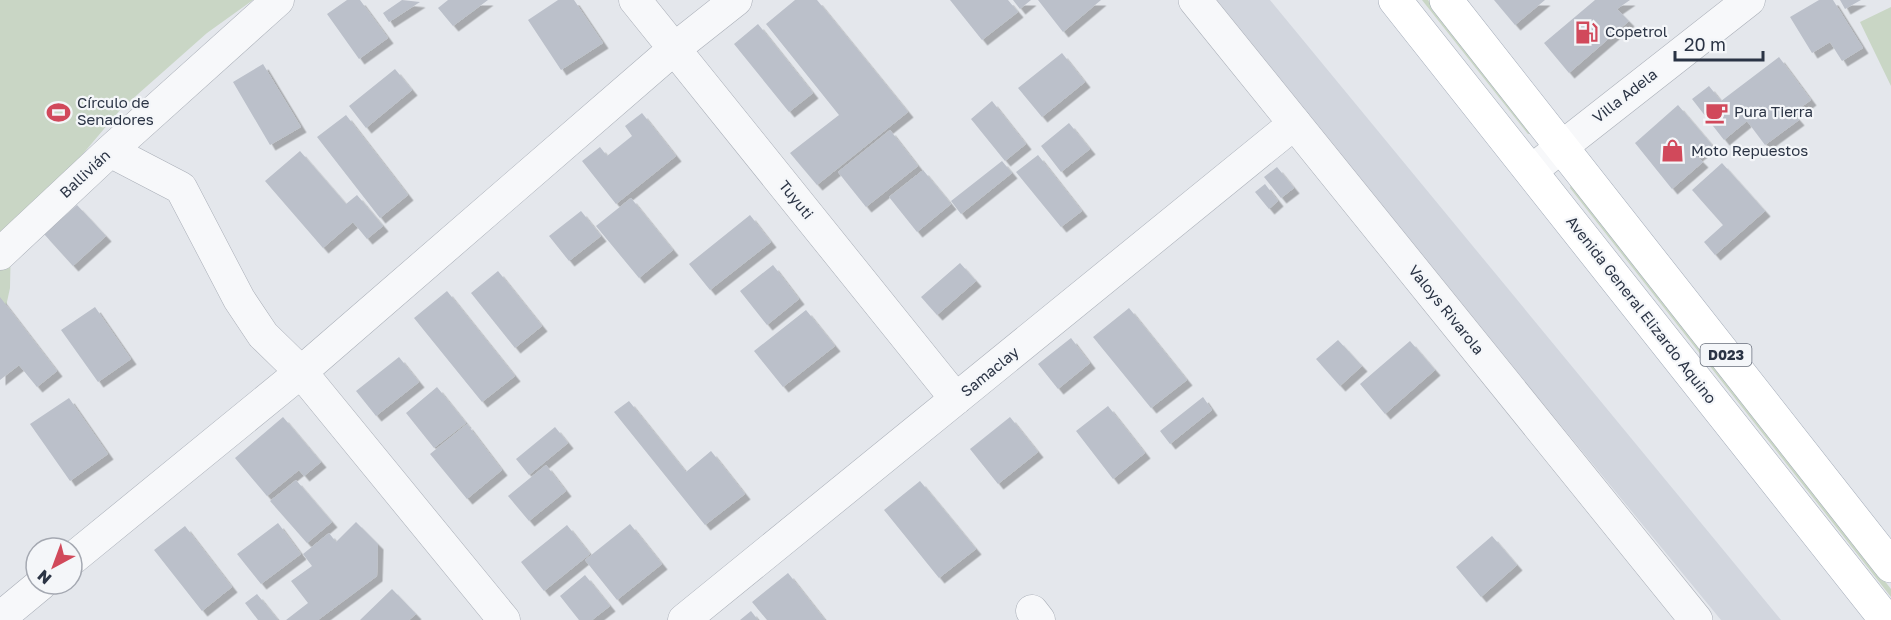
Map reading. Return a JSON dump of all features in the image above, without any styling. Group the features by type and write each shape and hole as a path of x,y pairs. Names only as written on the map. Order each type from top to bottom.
{"main road":[{"name":"Avenida General Elizardo Aquino","path":"1395,0 1886,620"},
{"name":"D023","path":"1446,0 1891,566"}],"street":[{"name":"Ballivián","path":"0,254 110,151 278,0"},
{"name":"Tuyuti","path":"635,0 956,399"},
{"path":"84,549 301,372 674,49 736,0"},
{"name":"Valoys Rivarola","path":"1195,0 1696,620"},
{"name":"Villa Adela","path":"1531,171 1561,145 1749,0"},
{"name":"Samaclay","path":"684,620 1295,123"},
{"path":"110,151 181,188 239,299 263,335 301,372 504,620"},
{"path":"0,618 27,596"}],"shaded area":[{"path":"1211,0 1270,0 1781,620 1721,620"}],"green space":[{"name":"Círculo de Senadores","path":"0,0 253,0 207,33 120,110 11,239 10,288 0,334"},
{"path":"1422,0 1428,0 1532,131 1531,134 1528,134"},
{"path":"1891,7 1891,86 1860,22"},
{"path":"1571,184 1891,589 1891,597 1570,188"}],"building":[{"path":"347,0 360,0 388,38 359,59 327,14"},
{"path":"402,0 420,2 389,22 383,13"},
{"path":"448,0 488,0 453,26 438,8"},
{"path":"558,0 574,0 603,43 561,70 528,20"},
{"path":"795,0 817,0 908,112 817,185 790,153 839,115 766,24"},
{"path":"950,0 1008,0 1018,12 982,40"},
{"path":"1013,0 1031,0 1020,9"},
{"path":"1038,0 1101,0 1063,32"},
{"path":"1494,0 1545,0 1515,25"},
{"name":"Copetrol","path":"1595,0 1630,0 1617,9 1629,21 1569,73 1544,43"},
{"path":"1819,0 1833,0 1863,48 1842,61 1830,42 1812,53 1790,17"},
{"path":"1840,0 1861,0 1845,9"},
{"path":"758,24 813,93 789,112 734,44"},
{"path":"1062,53 1085,82 1042,117 1018,88"},
{"path":"1779,57 1811,100 1793,113 1799,120 1765,145 1747,121 1724,140 1692,99 1709,86 1721,101"},
{"path":"263,64 301,127 270,145 233,82"},
{"path":"395,69 412,90 366,128 349,106"},
{"path":"992,101 1026,144 1005,161 971,119"},
{"name":"Moto Repuestos","path":"1678,105 1712,145 1697,156 1703,162 1672,189 1635,143"},
{"path":"642,113 676,156 616,204 582,161 600,147 607,156 632,136 625,126"},
{"path":"346,115 408,195 380,218 317,137"},
{"path":"1069,123 1090,149 1061,172 1041,146"},
{"path":"890,130 918,166 866,207 838,172"},
{"path":"300,151 346,204 357,195 383,226 367,239 353,222 323,248 265,181"},
{"path":"1038,155 1082,211 1061,227 1016,172"},
{"path":"1002,161 1012,173 961,214 951,201"},
{"path":"1722,163 1765,211 1715,255 1704,242 1723,225 1692,190"},
{"path":"1277,167 1294,188 1281,198 1264,177"},
{"path":"923,170 951,204 917,232 889,197"},
{"path":"1265,184 1278,201 1269,209 1255,192"},
{"path":"631,198 673,250 639,278 596,226"},
{"path":"77,205 106,236 73,266 44,234"},
{"path":"581,211 601,236 569,261 549,236"},
{"path":"750,215 771,242 710,290 689,264"},
{"path":"960,263 976,281 937,315 921,297"},
{"path":"773,265 799,299 767,325 740,291"},
{"path":"498,271 542,326 515,348 471,293"},
{"path":"447,291 515,376 482,402 414,318"},
{"path":"0,297 57,371 37,387 19,365 0,380"},
{"path":"95,307 131,359 98,382 61,330"},
{"path":"1129,308 1187,380 1151,408 1093,337"},
{"path":"806,310 835,346 783,387 754,351"},
{"path":"1071,338 1090,363 1058,389 1038,364"},
{"path":"1338,340 1362,366 1340,386 1316,359"},
{"path":"1410,341 1435,370 1385,414 1360,384"},
{"path":"399,357 419,382 376,416 356,391"},
{"path":"437,387 466,423 434,448 406,413"},
{"path":"1203,397 1212,410 1170,444 1160,431"},
{"path":"69,398 108,454 70,481 30,424"},
{"path":"629,401 686,472 711,451 745,494 705,525 614,412"},
{"path":"1108,406 1145,453 1113,479 1076,431"},
{"path":"283,417 321,462 304,476 299,470 267,496 235,458"},
{"path":"1010,417 1038,452 998,484 970,449"},
{"path":"467,424 502,470 467,499 430,454"},
{"path":"555,427 568,443 529,475 516,459"},
{"path":"546,465 566,491 529,521 508,496"},
{"path":"296,480 332,522 307,543 270,501"},
{"path":"920,481 976,549 939,578 884,510"},
{"path":"356,522 378,544 377,576 318,620 286,620 308,603 291,581 312,566 303,554 329,533 336,542"},
{"path":"278,523 301,554 261,584 237,554"},
{"path":"630,524 662,564 617,600 585,560"},
{"path":"567,525 590,554 544,591 521,562"},
{"path":"185,526 232,587 202,611 154,550"},
{"path":"1492,536 1517,565 1481,597 1456,567"},
{"path":"788,573 825,620 767,620 752,602"},
{"path":"585,575 610,606 592,620 579,620 560,596"},
{"path":"392,589 416,614 409,620 360,620"},
{"path":"257,594 278,620 258,620 245,603"},
{"path":"751,611 758,620 740,620"}],"place":[{"name":"Copetrol","path":"1587,32"},
{"name":"Círculo de Senadores","path":"59,112"},
{"name":"Pura Tierra","path":"1716,112"},
{"name":"Moto Repuestos","path":"1673,151"}]}
